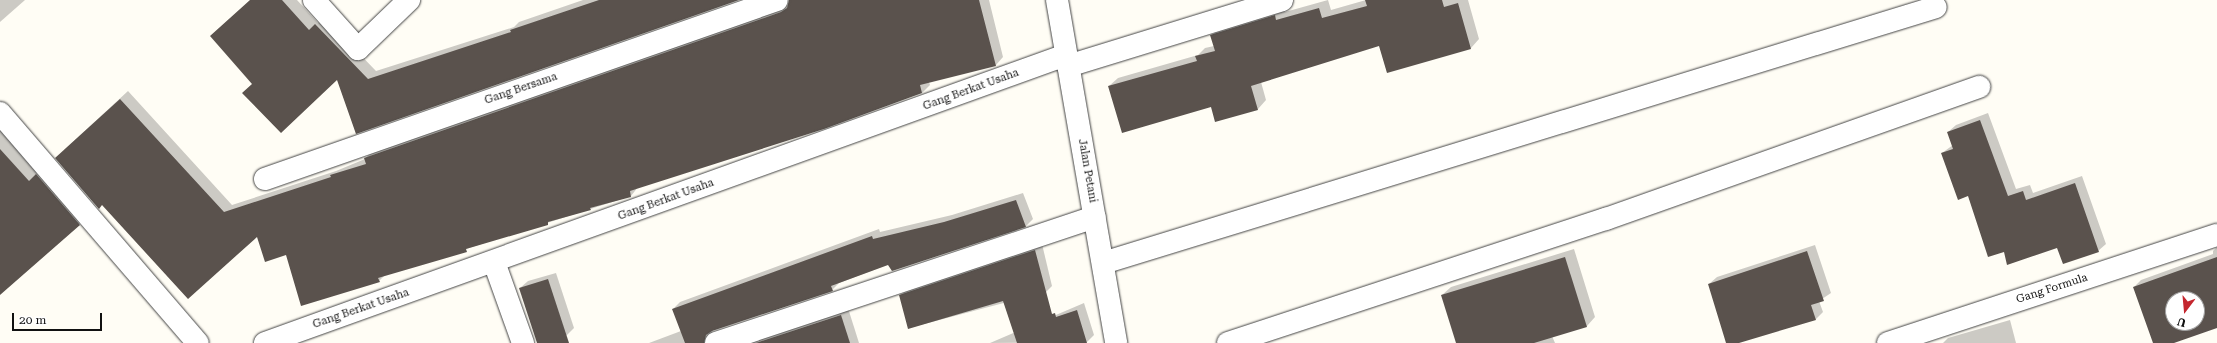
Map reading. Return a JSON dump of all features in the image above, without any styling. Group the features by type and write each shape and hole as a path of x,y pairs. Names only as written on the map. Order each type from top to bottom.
{"street":[{"path":"314,0 358,49 409,0"},
{"name":"Gang Bersama","path":"265,179 777,0"},
{"name":"Jalan Petani","path":"1057,0 1116,343"},
{"name":"Gang Berkat Usaha","path":"265,343 1067,61 1282,0"},
{"path":"1103,263 1936,7"},
{"path":"1228,343 1606,219 1979,87"},
{"path":"0,113 198,343"},
{"path":"716,343 1095,217"},
{"name":"Gang Formula","path":"1888,343 2217,235"},
{"path":"494,262 523,343"}],"building":[{"path":"250,0 282,0 309,30 315,24 368,79 511,32 510,30 599,0 739,0 356,134 337,80 281,133 242,93 252,84 210,36"},
{"path":"789,0 979,0 996,66 920,85 922,93 824,129 630,191 631,197 590,208 591,210 548,222 548,225 466,249 467,252 378,278 380,282 301,306 286,255 265,262 257,237 188,299 102,205 99,209 55,158 120,99 224,212 366,164 364,158 781,12 787,8"},
{"path":"1365,0 1442,0 1444,7 1458,3 1471,49 1387,73 1379,46 1251,86 1258,110 1215,122 1211,107 1122,133 1108,86 1197,61 1195,56 1215,51 1210,35 1275,15 1276,20 1319,8 1322,18 1367,6"},
{"path":"1980,120 2008,196 2023,191 2026,200 2075,183 2099,252 2063,264 2057,248 2007,265 2004,252 1988,257 1968,196 1958,200 1941,153 1953,149 1947,132"},
{"path":"0,149 29,181 36,174 80,225 0,295"},
{"path":"1016,200 1026,227 892,271 888,265 831,286 833,291 712,331 706,335 704,343 685,343 672,309 872,236 873,239 944,222"},
{"path":"1035,250 1052,314 1055,313 1056,317 1077,310 1087,343 1017,343 1003,301 908,329 899,295"},
{"path":"1807,251 1824,301 1811,305 1816,320 1739,343 1726,343 1708,284"},
{"path":"1565,257 1587,327 1534,343 1456,343 1441,295"},
{"path":"2217,257 2217,328 2174,343 2153,343 2133,287"},
{"path":"548,279 569,343 537,343 519,288"},
{"path":"841,315 850,343 756,343"}]}
